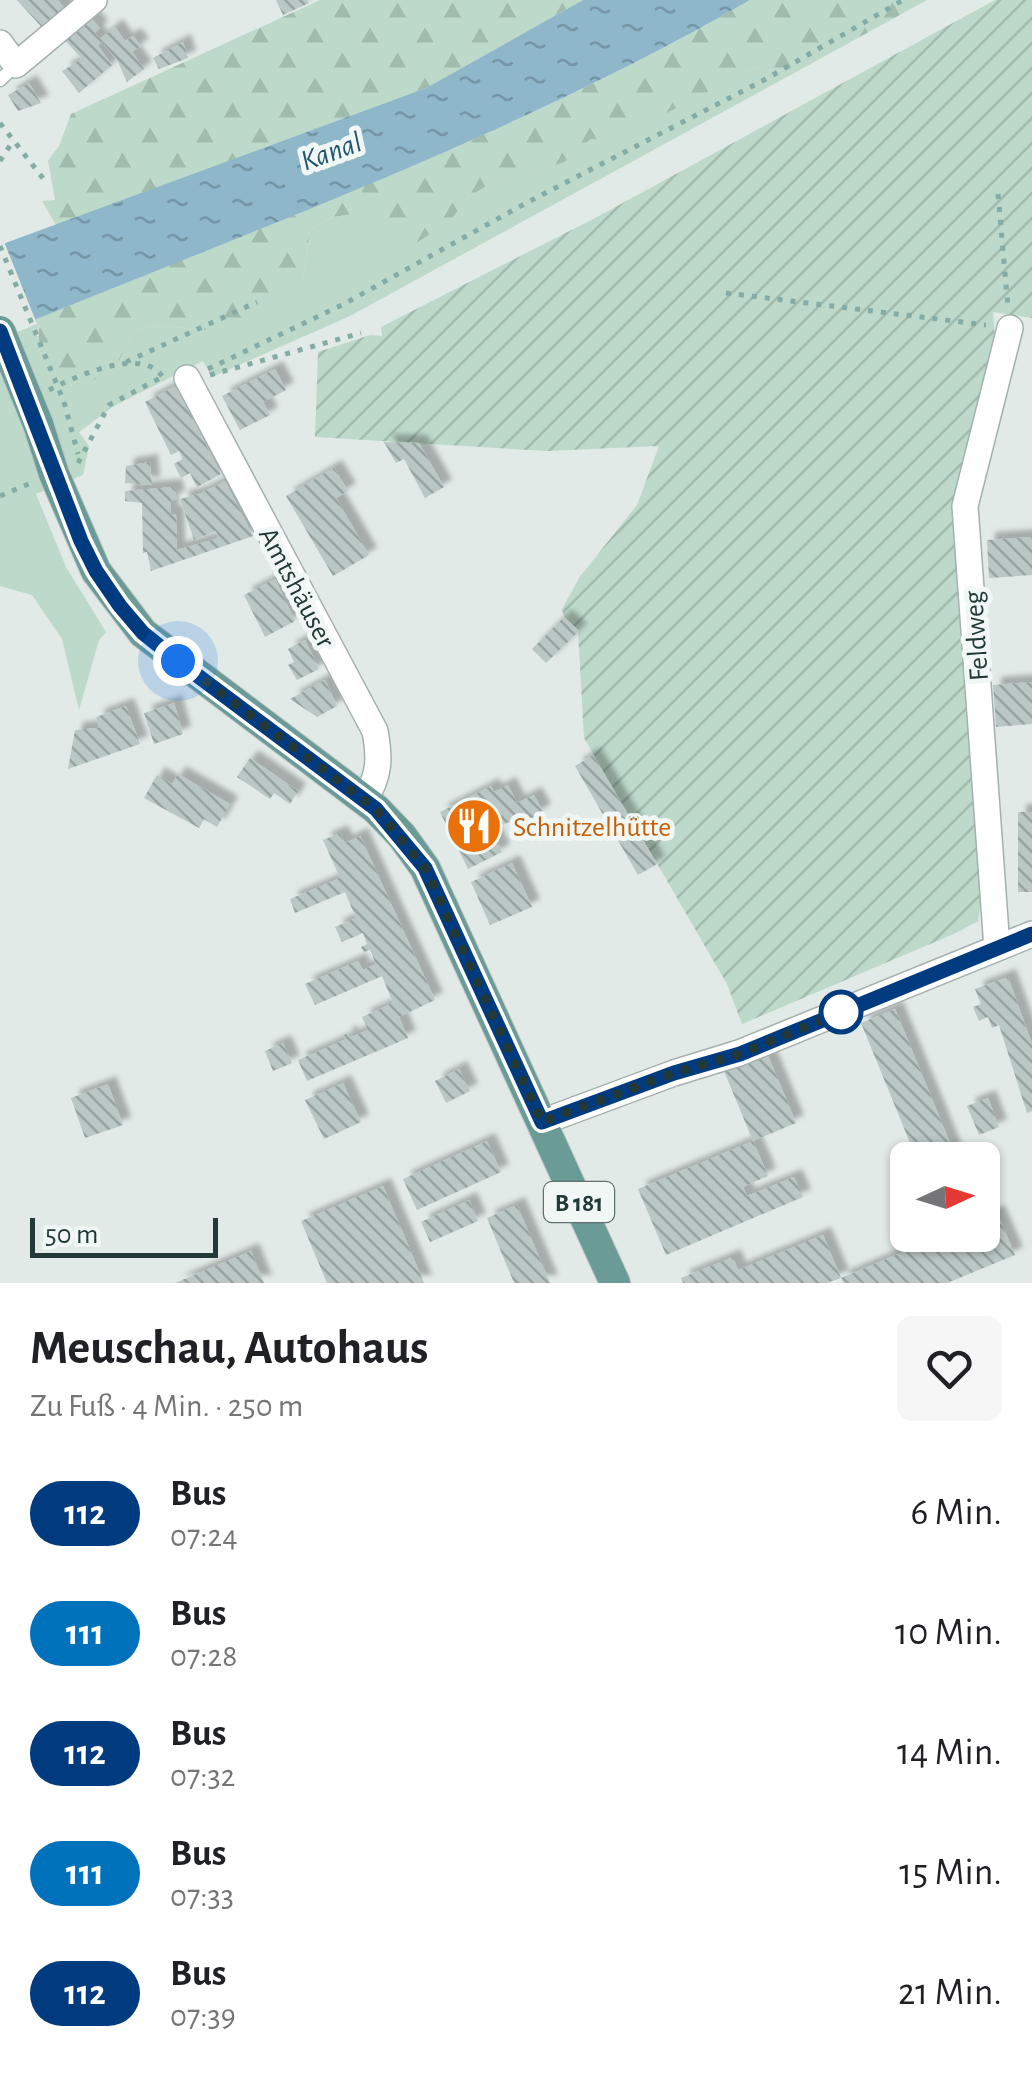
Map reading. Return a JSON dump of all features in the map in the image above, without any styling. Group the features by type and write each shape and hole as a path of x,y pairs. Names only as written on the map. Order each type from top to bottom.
{"main road":[{"name":"B 181","path":"0,331 67,468 96,571 143,633 364,800 402,836 425,868 615,1283"}],"street":[{"path":"0,43 8,72 94,0"},
{"name":"Feldweg","path":"997,948 965,506 1010,328"},
{"name":"Amtshäuser","path":"174,377 375,730 378,779 364,800"},
{"path":"542,1122 674,1073 740,1054 1032,934"}],"path":[{"path":"67,468 108,404 342,305 528,202 766,79 904,0"},
{"path":"0,123 45,181"},
{"path":"0,161 13,141"},
{"path":"726,294 1010,328 998,194"},
{"path":"0,246 64,402 67,468"},
{"path":"36,411 79,376 124,363 257,302"},
{"path":"124,363 143,364 174,377 230,372 361,332"}],"green space":[{"path":"320,0 583,0 426,88 56,225 42,201 55,200 48,161 59,146 71,114"},
{"path":"750,0 927,0 796,72 754,68 616,139 591,139 564,162 524,176 505,176 471,195 448,223 416,243 381,242 359,213 332,217 310,230 303,280 267,319 204,330 151,325 133,331 120,359 93,381 57,370 43,354 40,317 490,132 665,47"},
{"path":"995,0 1032,0 1032,318 993,312 995,339 956,494 981,899 978,921 742,1024 727,984 584,738 578,631 564,617 562,609 579,578 637,505 659,446 547,451 315,437 318,352 370,335 382,336 381,327 597,217"},
{"path":"754,68 796,72 350,316 212,377 203,361 114,406 79,432 89,446 83,475 36,494 66,567 106,632 99,640 79,710 62,639 32,595 0,586 0,334 40,317 37,336 120,359 133,331 151,325 204,330 303,280 310,230 332,217 359,212 381,242 448,223 471,195 505,176 524,176 563,162 591,139 616,138"}],"water":[{"name":"Kanal","path":"583,0 750,0 660,49 475,138 0,334 0,245 426,88"}],"pier":[{"path":"3,239 37,324 0,339 0,240"}],"building":[{"path":"17,0 58,0 68,13 47,33"},
{"path":"276,0 307,0 309,3 283,15"},
{"path":"90,17 100,28 95,33 102,41 98,46 112,65 79,93 62,71 82,59 62,37"},
{"path":"115,27 125,41 133,36 141,46 132,52 144,69 127,82 118,62 100,39"},
{"path":"183,42 188,58 159,69 153,58"},
{"path":"29,83 41,103 18,111 8,95"},
{"path":"275,369 286,390 263,402 270,415 240,430 222,396"},
{"path":"176,386 221,474 197,487 190,473 181,478 174,464 183,459 179,451 171,455 145,402"},
{"path":"384,442 419,443 444,487 425,498 404,459 396,463"},
{"path":"150,462 152,485 125,483 126,466"},
{"path":"334,468 348,491 336,498 369,555 333,576 286,496"},
{"path":"225,481 253,536 151,571 147,552 143,553 142,503 125,501 125,491 174,487 177,499 170,501 171,514 176,514 177,550 218,538 216,531 194,540 180,499"},
{"path":"1032,537 1032,575 989,578 987,540"},
{"path":"275,579 295,621 265,637 244,595"},
{"path":"564,617 579,631 546,663 532,649"},
{"path":"305,640 319,669 297,680 288,665 294,662 288,649"},
{"path":"325,680 337,706 317,717 290,699"},
{"path":"1032,682 1032,724 996,727 993,685"},
{"path":"174,703 183,734 154,744 144,713"},
{"path":"126,706 140,744 68,769 75,730 99,728 96,717"},
{"path":"593,755 657,864 638,875 575,766"},
{"path":"250,758 298,791 290,804 274,793 270,799 237,777"},
{"path":"178,774 230,804 217,827 204,819 199,828 144,798 157,775 172,784"},
{"name":"Schnitzelhütte","path":"508,785 517,803 534,795 543,812 513,828 509,822 492,830 502,852 468,869 440,812 491,786 494,792"},
{"path":"1018,812 1032,812 1032,892 1018,892"},
{"path":"340,833 345,843 360,836 435,1000 399,1017 408,1038 307,1081 298,1060 346,1039 347,1033 351,1037 368,1030 362,1017 393,1003 382,976 315,1005 305,984 358,961 363,970 376,964 370,950 364,952 361,947 367,944 363,933 342,942 335,927 356,918 345,892 295,913 290,899 340,878 323,840"},
{"path":"512,863 532,907 490,925 471,882"},
{"path":"1008,977 1032,1044 1032,1111 1027,1113 999,1025 992,1028 988,1017 979,1021 973,1007 981,1004 975,989"},
{"path":"895,1009 950,1142 910,1142 861,1023"},
{"path":"283,1043 292,1063 273,1071 265,1051"},
{"path":"767,1053 796,1123 753,1141 724,1071"},
{"path":"459,1069 470,1091 446,1103 435,1081"},
{"path":"343,1083 361,1122 324,1139 305,1100"},
{"path":"108,1084 123,1125 85,1138 71,1098"},
{"path":"988,1098 999,1127 979,1135 967,1106"},
{"path":"487,1141 501,1172 417,1210 403,1179"},
{"path":"753,1141 768,1176 743,1187 747,1196 794,1177 803,1197 666,1255 638,1189"},
{"path":"383,1186 424,1283 327,1283 301,1221"},
{"path":"469,1200 478,1221 430,1242 421,1222"},
{"path":"517,1205 550,1283 514,1283 487,1218"},
{"path":"1000,1220 1015,1255 947,1283 843,1283 841,1278 903,1252 1000,1252"},
{"path":"823,1235 841,1278 827,1283 683,1283 681,1278 733,1257 738,1270"},
{"path":"251,1251 264,1283 175,1283"}],"bus line":[{"name":"112","path":"0,331 96,571 143,633 376,809 402,836 425,868 542,1122 674,1073 740,1054 1032,934"}],"place":[{"name":"Schnitzelhütte","path":"474,826"}],"route":[{"path":"178,661 376,809 402,836 425,868 542,1122 674,1073 740,1054 841,1012"}]}
